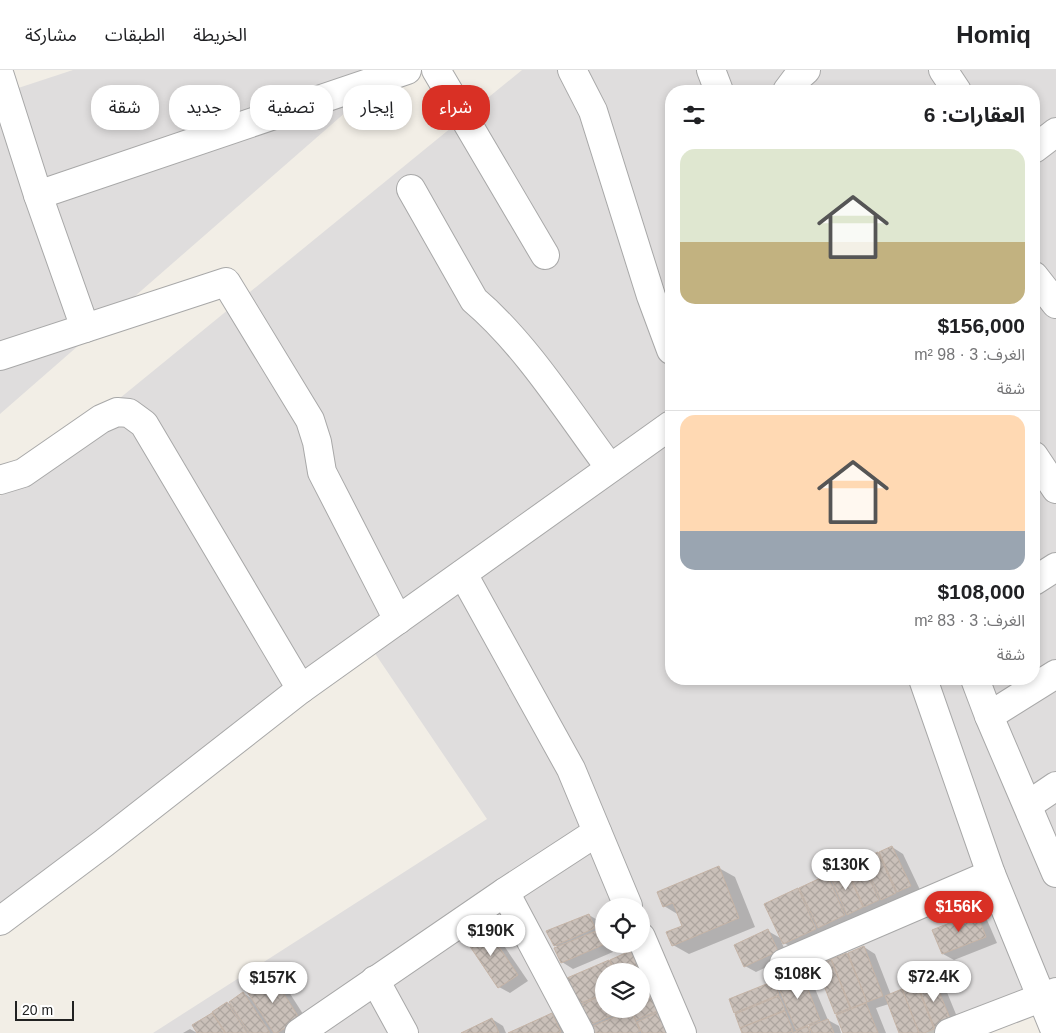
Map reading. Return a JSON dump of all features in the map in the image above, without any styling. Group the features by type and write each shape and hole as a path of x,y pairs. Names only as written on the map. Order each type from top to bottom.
{"street":[{"path":"38,196 407,70"},
{"path":"436,70 545,255"},
{"path":"572,70 593,111 651,296 665,334"},
{"path":"711,70 717,85"},
{"path":"943,70 953,85"},
{"path":"0,76 38,196 85,328"},
{"path":"1040,144 1056,132"},
{"path":"412,189 474,300 488,312 528,358 610,468"},
{"path":"0,356 226,282 310,420 317,442 322,472 398,620"},
{"path":"1040,284 1056,304"},
{"path":"0,480 23,473 101,419 117,412 129,413 144,424 301,689"},
{"path":"0,921 112,837 301,689 665,429"},
{"path":"1040,465 1056,489"},
{"path":"1040,577 1056,567"},
{"path":"463,574 571,769 625,898"},
{"path":"1040,684 1056,674"},
{"path":"925,685 991,874 1048,995 1056,1033"},
{"path":"977,685 1056,873"},
{"path":"989,716 1038,685"},
{"path":"1028,805 1056,786"},
{"path":"299,1033 596,832"},
{"path":"784,962 991,874"},
{"path":"505,892 580,1033"},
{"path":"648,953 682,1033"},
{"path":"375,980 404,1033"},
{"path":"949,1033 1048,995"}],"shaded area":[{"path":"73,70 394,70 377,85 343,85 343,115 333,123 333,85 250,85 250,130 325,130 0,414 0,94"},
{"path":"522,70 1056,70 1056,977 920,1033 153,1033 487,819 374,652 0,905 0,496 448,130 490,130 490,96"}],"building":[{"path":"892,846 911,886 897,892 879,852"},
{"path":"878,852 896,893 881,900 862,859"},
{"path":"861,860 879,900 864,907 846,867"},
{"path":"719,866 739,918 672,946 666,932 682,926 673,903 663,907 657,892"},
{"path":"845,867 863,907 847,915 829,874"},
{"path":"827,875 845,915 818,928 799,888"},
{"path":"798,888 816,929 783,944 764,904"},
{"path":"977,912 986,937 942,954 932,930"},
{"path":"589,914 595,928 554,946 546,931"},
{"path":"485,926 518,975 498,988 465,939"},
{"path":"768,929 778,951 744,967 734,945"},
{"path":"595,931 595,948 561,963 554,948"},
{"path":"864,946 883,996 867,1002 848,953"},
{"path":"625,953 646,953 654,972 650,974 650,963 611,963 610,960"},
{"path":"847,953 867,1002 851,1008 831,959"},
{"path":"831,959 850,1008 835,1014 816,965"},
{"path":"595,966 595,997 578,1004 567,978"},
{"path":"801,971 820,1020 796,1030 776,981"},
{"path":"271,974 300,1019 277,1033 274,1033 246,990"},
{"path":"655,974 669,1006 650,1014 650,976"},
{"path":"933,977 952,1023 935,1029 917,983"},
{"path":"774,981 779,995 734,1013 729,999"},
{"path":"916,983 934,1029 924,1033 919,1033 902,989"},
{"path":"902,989 919,1033 899,1033 885,996"},
{"path":"243,992 270,1033 249,1033 229,1002"},
{"path":"779,996 785,1010 740,1028 735,1014"},
{"path":"595,998 595,1018 606,1018 587,1026 579,1006"},
{"path":"227,1002 247,1033 226,1033 212,1012"},
{"path":"866,1003 878,1033 843,1033 836,1015"},
{"path":"669,1007 681,1033 642,1033 637,1022 650,1018 650,1016"},
{"path":"785,1011 793,1031 788,1033 742,1033 740,1028"},
{"path":"212,1013 225,1033 197,1033 192,1025"},
{"path":"552,1013 561,1032 508,1033"},
{"path":"492,1018 499,1033 461,1033"},
{"path":"612,1018 634,1018 640,1031 636,1033 591,1033 589,1028"},
{"path":"828,1019 834,1033 812,1033 809,1026"},
{"path":"808,1026 810,1033 792,1033"}]}
